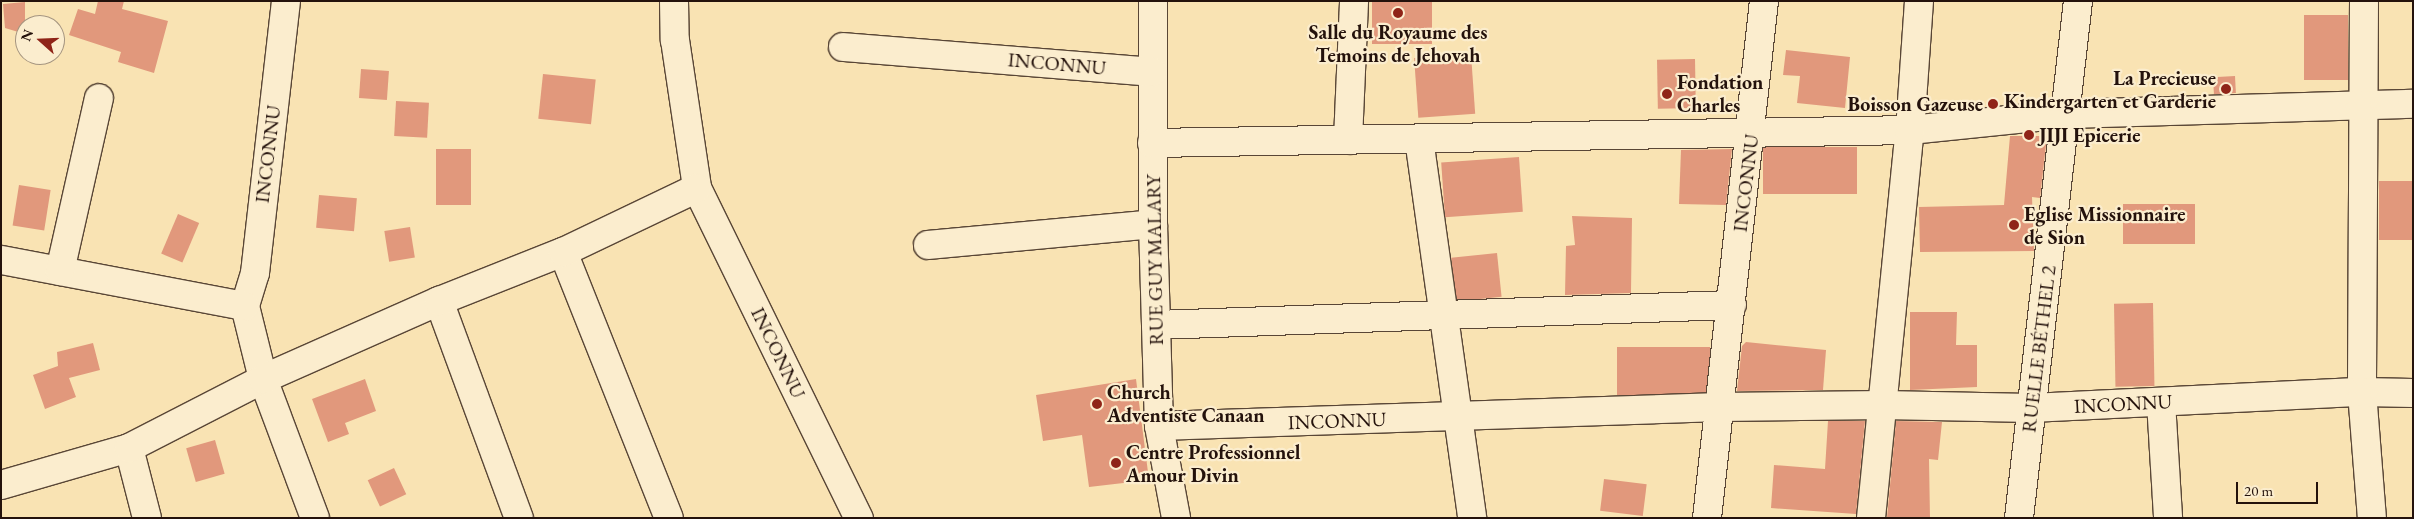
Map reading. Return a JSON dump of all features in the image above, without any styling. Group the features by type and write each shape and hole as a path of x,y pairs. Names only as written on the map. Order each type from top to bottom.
{"street":[{"name":"INCONNU","path":"245,306 255,273 286,1"},
{"name":"INCONNU","path":"674,1 676,40 697,188 859,518"},
{"name":"RUE GUY MALARY","path":"1153,1 1153,224 1159,426 1176,518"},
{"path":"1348,140 1354,1"},
{"name":"INCONNU","path":"1707,518 1752,134 1764,1"},
{"path":"1870,518 1910,130 1919,1"},
{"name":"RUELLE BÉTHEL 2","path":"2019,518 2068,114 2078,1"},
{"path":"2364,1 2366,104 2362,392 2372,518"},
{"name":"INCONNU","path":"843,47 1152,72"},
{"path":"60,271 99,98"},
{"path":"1152,143 1910,130 2068,114 2413,104"},
{"path":"1418,139 1456,417 1472,518"},
{"path":"1,485 129,448 263,379 439,301 563,252 697,188"},
{"path":"928,245 1153,224"},
{"path":"563,252 669,518"},
{"path":"1,260 245,306 263,379 315,518"},
{"path":"439,301 520,518"},
{"path":"1156,325 1732,305"},
{"name":"INCONNU","path":"1159,426 1720,407 1883,405 2031,408 2362,392 2413,393"},
{"path":"2162,402 2168,518"},
{"path":"129,448 147,518"}],"building":[{"path":"98,1 124,1 122,9 168,21 154,73 118,62 121,52 69,35 78,9 95,14"},
{"path":"1372,1 1432,1 1432,44 1372,44"},
{"path":"25,2 25,15 15,15 15,31 5,28 3,4"},
{"path":"2304,15 2348,15 2348,80 2304,80"},
{"path":"1786,50 1850,57 1845,108 1797,103 1800,76 1783,75"},
{"path":"1471,54 1475,114 1418,118 1414,58"},
{"path":"1695,59 1696,108 1658,109 1657,60"},
{"path":"361,69 389,71 387,100 359,98"},
{"path":"543,74 596,80 591,124 538,119"},
{"path":"2235,76 2236,93 2214,94 2213,77"},
{"path":"396,101 429,103 427,138 394,136"},
{"path":"2010,136 2047,136 2040,198 2032,197 2034,251 1920,252 1919,207 2004,205"},
{"path":"1763,147 1857,147 1857,194 1763,194"},
{"path":"436,149 471,149 471,205 436,205"},
{"path":"1732,149 1726,205 1679,204 1681,150"},
{"path":"1519,157 1523,212 1445,217 1441,162"},
{"path":"2379,181 2413,181 2413,240 2379,240"},
{"path":"19,185 51,190 44,231 13,225"},
{"path":"319,195 357,198 354,231 316,228"},
{"path":"2123,204 2195,204 2195,244 2123,244"},
{"path":"178,214 199,223 182,263 161,254"},
{"path":"1572,216 1632,218 1631,293 1565,295 1566,246 1575,245"},
{"path":"410,227 415,258 389,262 384,231"},
{"path":"1497,253 1502,297 1456,302 1451,258"},
{"path":"2153,303 2154,386 2115,387 2114,304"},
{"path":"1910,312 1957,312 1956,345 1977,345 1977,387 1910,390"},
{"path":"1746,342 1826,350 1823,390 1737,391 1742,346"},
{"path":"93,343 100,370 69,378 76,397 45,409 33,375 58,366 57,352"},
{"path":"1617,347 1710,347 1710,395 1617,395"},
{"path":"365,379 376,411 345,423 349,434 328,442 312,399"},
{"path":"1136,379 1149,480 1089,487 1082,435 1043,441 1036,395"},
{"path":"1828,421 1865,421 1856,514 1771,508 1774,465 1825,469"},
{"path":"1896,421 1942,422 1938,460 1929,459 1930,518 1887,518"},
{"path":"215,440 225,474 196,482 186,448"},
{"path":"394,468 406,494 380,507 368,480"},
{"path":"1604,479 1647,484 1643,516 1600,511"}],"place":[{"name":"Salle du Royaume des Temoins de Jehovah","path":"1398,13"},
{"name":"La Precieuse Kindergarten et Garderie","path":"2226,89"},
{"name":"Fondation Charles","path":"1667,94"},
{"name":"Boisson Gazeuse","path":"1993,104"},
{"name":"JIJI Epicerie","path":"2029,135"},
{"name":"Eglise Missionnaire de Sion","path":"2014,225"},
{"name":"Church Adventiste Canaan","path":"1097,404"},
{"name":"Centre Professionnel Amour Divin","path":"1116,463"}]}
